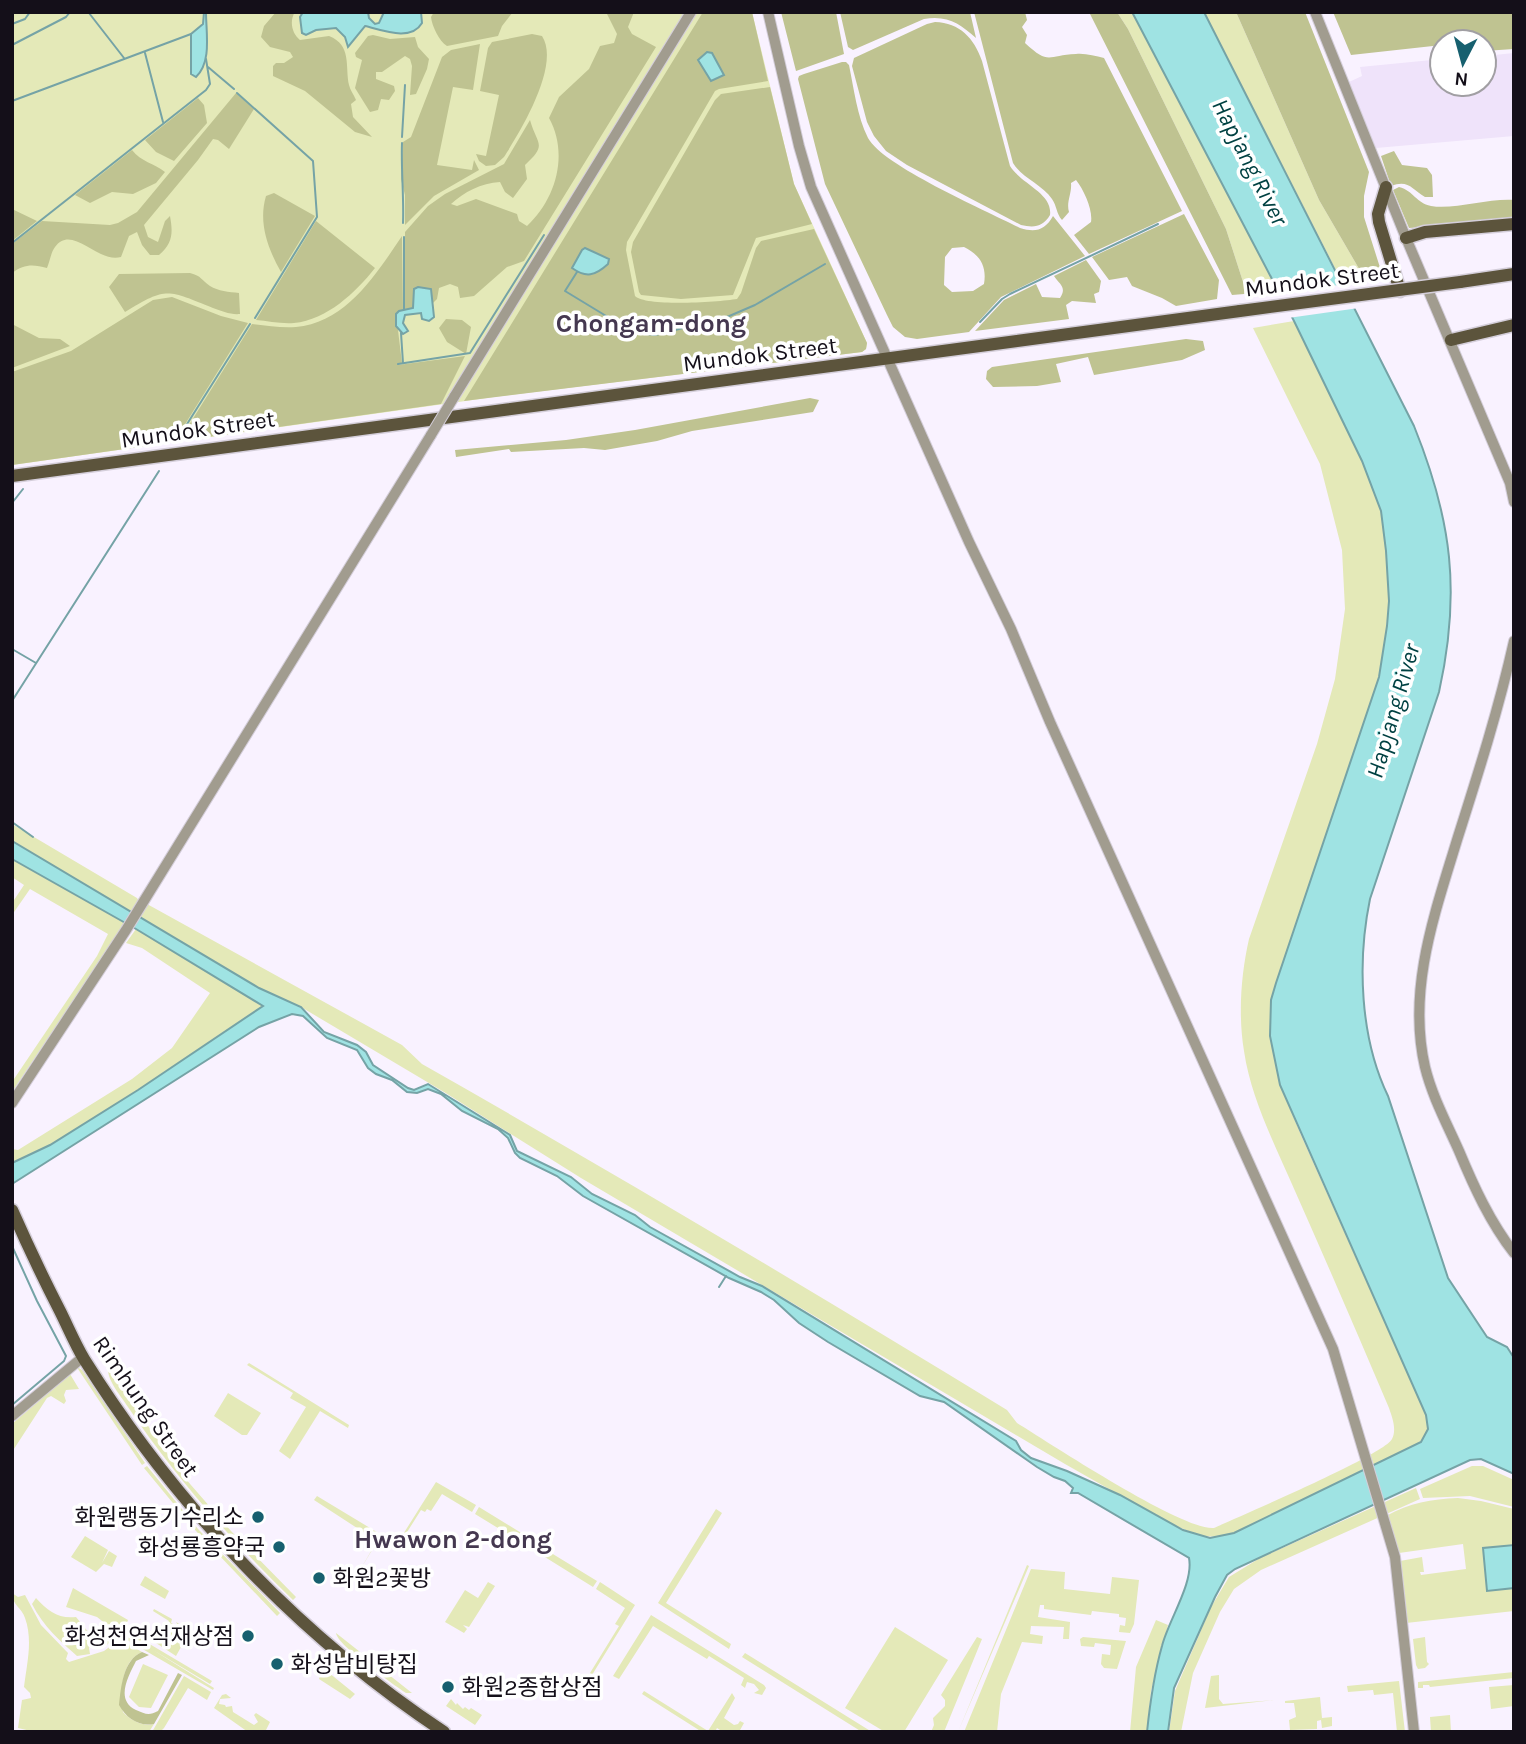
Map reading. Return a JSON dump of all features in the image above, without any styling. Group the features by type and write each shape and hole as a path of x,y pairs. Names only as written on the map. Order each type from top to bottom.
{"main road":[{"path":"1386,187 1378,214 1379,222 1400,291"},
{"path":"1406,239 1425,232 1514,224"},
{"name":"Mundok Street","path":"12,476 1514,274"},
{"path":"1451,340 1514,325"},
{"name":"Rimhung Street","path":"12,1210 83,1357 174,1486 248,1569 329,1646 386,1692 444,1732"}],"street":[{"path":"12,1103 126,930 691,12"},
{"path":"768,12 811,187 1333,1349 1396,1568 1414,1732"},
{"path":"1315,12 1406,239 1510,483 1514,502"},
{"path":"1514,641 1493,724 1432,921 1420,984 1421,1035 1425,1062 1437,1101 1472,1183 1514,1253"},
{"path":"12,1416 83,1357"}],"shaded area":[{"path":"12,12 752,12 794,184 867,343 866,349 862,352 494,397 12,465"},
{"path":"276,12 295,12 292,27 300,40 329,36 341,45 346,57 349,85 356,100 351,104 353,117 372,137 355,132 305,91 273,76 273,66 276,63 284,63 293,57 290,52 270,47 261,37 264,26"},
{"path":"434,12 513,12 498,36 447,46 434,29 431,17"},
{"path":"606,12 634,12 628,27 632,34 656,47 524,261 507,267 474,296 460,298 458,287 450,284 439,288 437,299 433,303 431,289 414,289 413,308 405,309 405,232 428,206 445,194 504,164 530,120 539,148 525,165 527,179 513,198 505,192 500,182 473,189 451,204 457,206 476,199 517,214 519,221 527,226 537,215 552,189 558,161 558,146 549,118 559,97 589,69 600,46 614,43 617,34"},
{"path":"703,12 752,12 768,81 715,91 627,242 626,250 635,296 667,303 737,299 761,241 814,229 867,343 866,349 862,352 464,401"},
{"path":"781,12 836,12 844,54 796,71"},
{"path":"840,12 970,12 976,38 953,22 932,18 853,50 848,47"},
{"path":"974,12 1025,12 1027,20 1022,27 1027,35 1025,43 1044,57 1079,54 1104,58 1182,211 1089,254 1074,235 1091,222 1087,200 1076,180 1071,183 1069,212 1062,220 1048,194 1013,163"},
{"path":"1089,12 1117,12 1128,29 1226,229 1245,288 1244,294 1232,295"},
{"path":"1117,12 1132,12 1277,289 1244,294 1245,288 1226,229 1128,29"},
{"path":"1204,12 1236,12 1319,200 1365,279 1342,282"},
{"path":"1236,12 1305,12 1369,172 1364,196 1364,217 1383,277 1365,279 1319,200"},
{"path":"1333,12 1514,12 1514,49 1498,50 1498,28 1428,28 1428,47 1351,55"},
{"path":"935,22 952,25 965,33 979,53 1010,166 1042,195 1050,207 1050,215 1041,224 1021,225 907,165 886,151 874,136 867,122 852,66 854,58"},
{"path":"532,34 542,36 546,48 543,80 528,115 504,157 495,165 486,166 479,161 476,154 486,156 499,95 480,91 488,48 492,42"},
{"path":"368,36 390,39 415,37 418,47 429,59 416,94 410,95 412,66 410,59 405,56 382,72 376,72 376,79 394,86 395,91 389,100 381,99 378,110 370,112 355,88 362,60 356,57 355,53"},
{"path":"480,44 473,90 453,87 437,165 472,170 474,160 479,170 434,196 405,225 405,195 401,179 403,142 411,137 442,57 451,50"},
{"path":"1514,53 1514,136 1376,148 1349,82 1362,76 1360,67 1428,60 1428,98 1498,98 1498,55"},
{"path":"842,62 849,65 864,130 877,149 914,174 1020,228 1040,229 1053,216 1085,256 1001,297 969,332 917,339 905,337 893,327 825,184 798,79 799,76","holes":["964,247 970,250 983,266 984,284 973,291 952,292 944,285 945,257 952,248"]},
{"path":"770,87 794,184 812,224 756,238 733,295 681,299 641,295 631,252 633,242 715,100 721,94"},
{"path":"236,93 254,109 229,149 213,139 144,225 148,237 158,242 165,221 170,216 171,237 159,255 150,255 137,232 129,236 121,257 112,258 69,239 55,247 47,268 29,266 12,273 12,244 42,221 110,225 137,212"},
{"path":"198,98 204,105 207,123 174,161 156,152 145,140"},
{"path":"132,150 165,172 156,183 133,194 112,192 90,203 75,195"},
{"path":"1394,151 1402,165 1427,168 1432,175 1433,197 1425,197 1406,184 1391,186 1381,156"},
{"path":"1399,187 1431,206 1514,200 1514,221 1409,228 1393,190"},
{"path":"274,193 315,216 281,272 268,245 263,216 266,196"},
{"path":"12,209 37,221 12,241"},
{"path":"1184,214 1219,280 1217,299 1176,306 1132,286 1127,277 1109,280 1092,257"},
{"path":"316,221 375,268 350,295 318,317 294,323 256,320"},
{"path":"402,236 403,310 396,314 402,363 398,365 465,356 441,404 179,441 252,324 296,327 330,316 345,306 371,280"},
{"path":"1086,260 1101,281 1099,292 1094,294 1096,303 1072,301 1066,305 1069,319 975,331 1004,300 1036,284 1042,297 1060,298 1063,289 1054,276"},
{"path":"190,273 213,288 239,293 240,314 168,293 150,298 125,312 109,287 119,274"},
{"path":"172,297 221,316 248,323 174,442 12,465 12,372 71,351 153,300"},
{"path":"446,319 462,320 471,327 466,354 447,342 439,328"},
{"path":"1294,321 1374,490 1385,532 1389,594 1379,677 1276,983 1270,1036 1280,1085 1426,1415 1426,1434 1411,1448 1234,1533 1222,1537 1200,1536 1169,1523 1065,1464 581,1178 301,1007 259,988 139,918 147,904 402,1045 422,1064 862,1322 1007,1410 1017,1423 1086,1466 1175,1516 1214,1528 1364,1458 1392,1439 1393,1419 1258,1105 1247,1069 1241,1023 1242,980 1249,939 1317,744 1335,679 1345,609 1342,550 1320,464 1253,328"},
{"path":"12,324 39,338 60,339 70,346 12,368"},
{"path":"1186,339 1203,341 1205,350 1182,360 1094,375 1088,357 1056,364 1061,382 1037,386 993,387 986,379 987,371 992,367"},
{"path":"810,398 819,400 813,412 692,431 657,441 605,450 584,448 511,452 509,449 456,457 455,450 566,440 635,430"},
{"path":"12,824 137,898 139,901 131,913 12,841"},
{"path":"12,859 125,923 12,1092 12,1082 97,956 108,934 30,889 12,915 12,903 24,885 12,877"},
{"path":"136,929 263,1006 138,1090 50,1145 12,1163 12,1149 18,1150 132,1079 172,1048 210,993 142,948 126,943"},
{"path":"249,1363 349,1425 348,1428 320,1411 290,1459 279,1451 306,1407 290,1398 293,1393 247,1365"},
{"path":"76,1366 82,1370 145,1463 142,1465"},
{"path":"108,1369 184,1477 231,1531 296,1597 293,1600 248,1555 185,1483 119,1394 110,1379"},
{"path":"70,1374 79,1389 66,1390 64,1404 51,1396 47,1398 12,1452 12,1424"},
{"path":"228,1393 261,1413 247,1435 242,1435 214,1416"},
{"path":"147,1466 198,1529 280,1613 277,1616 196,1531 144,1468"},
{"path":"1472,1466 1483,1466 1514,1480 1514,1507 1470,1496 1423,1498 1420,1489"},
{"path":"436,1482 476,1505 472,1512 442,1494 431,1511 421,1510 397,1548 395,1547"},
{"path":"1416,1488 1420,1499 1261,1570 1234,1589 1220,1612 1193,1673 1181,1732 1169,1732 1175,1691 1211,1607 1229,1577 1260,1558"},
{"path":"317,1496 380,1534 380,1537 357,1575 377,1541 314,1500"},
{"path":"1458,1498 1514,1509 1514,1545 1483,1548 1487,1590 1514,1588 1514,1611 1406,1623 1400,1561 1422,1557 1424,1572 1420,1572 1421,1575 1466,1569 1463,1544 1399,1553 1386,1516 1421,1502"},
{"path":"479,1507 531,1539 529,1547 475,1514"},
{"path":"716,1509 722,1513 666,1603 731,1644 729,1649 658,1603"},
{"path":"85,1536 108,1550 102,1563 109,1551 117,1556 112,1567 104,1564 96,1572 71,1557"},
{"path":"543,1548 597,1581 593,1587 540,1554"},
{"path":"1027,1565 1029,1566 958,1732"},
{"path":"1031,1569 1065,1572 1064,1589 1110,1594 1112,1577 1139,1580 1134,1624 1130,1633 1119,1632 1120,1625 1125,1626 1126,1618 1119,1617 1119,1614 1092,1611 1091,1615 1044,1609 1044,1605 1040,1605 1038,1617 1070,1622 1069,1639 1063,1639 1064,1627 1031,1626 1030,1634 1043,1636 1042,1644 1022,1642 1001,1694 997,1732 964,1732"},
{"path":"145,1576 169,1591 165,1599 140,1585"},
{"path":"488,1582 495,1586 469,1627 463,1625 467,1629 464,1633 445,1622 465,1590 478,1598"},
{"path":"600,1582 635,1605 592,1675 590,1673 619,1626 615,1624 625,1608 596,1589"},
{"path":"73,1588 128,1620 121,1636 97,1617 66,1607"},
{"path":"12,1593 18,1597 25,1595 41,1625 68,1653 66,1659 69,1662 104,1651 120,1639 142,1652 135,1656 126,1670 122,1704 123,1712 133,1720 146,1725 154,1724 149,1732 35,1732 18,1728 22,1700 31,1698 24,1687 29,1635 25,1618"},
{"path":"36,1598 54,1613 64,1617 76,1617 89,1633 109,1633 114,1639 103,1648 92,1644 89,1648 90,1654 77,1656 41,1619 32,1604"},
{"path":"154,1609 172,1619 171,1623 179,1627 176,1622 190,1631 176,1656 156,1643 169,1621 153,1611"},
{"path":"651,1615 764,1685 766,1688 762,1695 754,1693 759,1690 754,1684 747,1682 745,1688 741,1685 744,1678 653,1626 619,1679 613,1676"},
{"path":"1156,1620 1168,1625 1151,1691 1147,1732 1130,1732 1136,1667"},
{"path":"895,1627 948,1660 904,1732 885,1732 845,1708"},
{"path":"131,1633 212,1681 210,1684 153,1650 214,1688 213,1690 127,1640"},
{"path":"336,1633 412,1693 406,1693 366,1664"},
{"path":"977,1637 982,1639 944,1732 931,1732 933,1718 945,1706 941,1695"},
{"path":"1083,1637 1126,1641 1117,1669 1104,1668 1101,1664 1102,1654 1110,1655 1111,1645 1095,1643 1094,1647 1081,1646 1080,1639"},
{"path":"1425,1637 1429,1664 1418,1669 1413,1639"},
{"path":"142,1652 149,1655 136,1661 125,1688 126,1700 136,1710 147,1714 158,1711 178,1673 182,1675 154,1724 143,1724 134,1720 125,1714 119,1705 127,1668"},
{"path":"745,1653 872,1732 862,1732 742,1657"},
{"path":"143,1664 168,1675 151,1708 139,1707 129,1697"},
{"path":"323,1668 355,1694 350,1699 319,1679"},
{"path":"1514,1672 1514,1678 1430,1687 1423,1685 1423,1688 1418,1688 1418,1682"},
{"path":"1219,1675 1219,1699 1223,1704 1274,1700 1205,1708 1211,1676"},
{"path":"184,1676 211,1692 207,1700 188,1688 164,1728 160,1732 152,1732"},
{"path":"1399,1681 1405,1732 1397,1732 1393,1693 1374,1695 1373,1690 1348,1692 1347,1686"},
{"path":"1514,1685 1514,1706 1491,1709 1489,1687"},
{"path":"644,1691 708,1731 732,1693 735,1698 724,1718 734,1725 740,1721 744,1723 739,1732 723,1732 717,1728 715,1732 702,1732 642,1694"},
{"path":"226,1694 231,1698 220,1699 219,1704 232,1706 233,1712 254,1725 258,1722 254,1715 256,1713 270,1722 265,1732 248,1732 214,1708 222,1695"},
{"path":"1320,1697 1322,1718 1332,1717 1332,1726 1322,1728 1321,1720 1317,1721 1317,1729 1290,1730 1289,1720 1296,1717 1294,1703 1285,1701"},
{"path":"451,1699 463,1709 471,1708 482,1715 475,1725 446,1706"},
{"path":"1450,1715 1451,1732 1431,1732 1430,1717"}],"water":[{"path":"204,12 206,55 196,77 191,74 191,34 203,24"},
{"path":"303,12 368,12 369,18 375,24 379,23 384,12 421,12 422,23 417,29 404,33 365,26 348,47 345,37 336,28 316,30 306,35 302,33 300,17"},
{"name":"Hapjang River","path":"1132,12 1204,12 1414,426 1437,493 1449,557 1451,589 1446,656 1439,692 1370,899 1363,948 1364,999 1372,1050 1448,1278 1487,1337 1507,1347 1514,1358 1514,1474 1481,1459 1470,1460 1235,1569 1227,1575 1215,1597 1174,1688 1168,1732 1147,1732 1159,1657 1188,1579 1189,1558 1078,1493 1071,1493 1073,1488 1065,1481 1037,1467 944,1402 920,1396 828,1342 799,1323 761,1292 729,1278 583,1196 557,1176 520,1158 508,1138 498,1129 462,1111 441,1094 428,1089 417,1093 407,1092 392,1080 376,1074 368,1068 357,1050 327,1038 303,1016 292,1014 259,1027 12,1184 12,1163 50,1145 138,1090 263,1006 136,929 12,859 12,841 259,988 301,1007 324,1032 357,1045 366,1052 373,1065 408,1088 414,1090 428,1084 510,1135 517,1151 571,1177 592,1194 635,1215 650,1227 740,1277 762,1286 1016,1441 1021,1450 1031,1458 1120,1495 1183,1530 1210,1538 1234,1533 1421,1442 1428,1429 1426,1415 1280,1085 1270,1036 1271,1000 1276,983 1379,677 1389,601 1381,511 1362,461 1294,321"},
{"path":"707,52 712,53 724,75 711,81 698,60"},
{"path":"585,248 609,259 608,264 590,274 572,268"},
{"path":"414,289 431,289 434,317 429,321 422,319 421,313 405,315 403,323 408,331 403,334 396,326 396,314 413,308"},
{"path":"1514,1545 1514,1588 1487,1591 1483,1548"}],"pier":[{"path":"1347,284 1359,308 1288,318 1275,293"}],"waterway":[{"path":"12,24 25,19 30,12"},
{"path":"12,45 66,17 70,12"},
{"path":"89,13 124,58"},
{"path":"12,101 191,34"},
{"path":"145,53 163,122"},
{"path":"12,243 206,90 210,84 206,59"},
{"path":"208,67 234,89"},
{"path":"402,137 405,85"},
{"path":"237,93 313,161 317,217 255,318"},
{"path":"402,143 403,223"},
{"path":"980,322 1010,294 1158,224"},
{"path":"398,364 470,353 544,235"},
{"path":"404,237 404,309"},
{"path":"577,272 565,291 621,325 639,333 655,335 727,317 755,305 825,264"},
{"path":"177,440 250,324"},
{"path":"401,333 403,363"},
{"path":"12,701 159,471"},
{"path":"12,503 23,489"},
{"path":"12,649 36,663"},
{"path":"12,822 33,837"},
{"path":"12,1246 66,1356 64,1361 12,1405"},
{"path":"719,1287 726,1276"}],"place":[{"name":"화원랭동기수리소","path":"258,1517"},
{"name":"화성룡흥약국","path":"279,1547"},
{"name":"화원2꽃방","path":"319,1578"},
{"name":"화성천연석재상점","path":"248,1636"},
{"name":"화성남비탕집","path":"277,1664"},
{"name":"화원2종합상점","path":"448,1687"}],"district":[{"name":"Chongam-dong","path":"651,323"},
{"name":"Hwawon 2-dong","path":"453,1539"}]}
